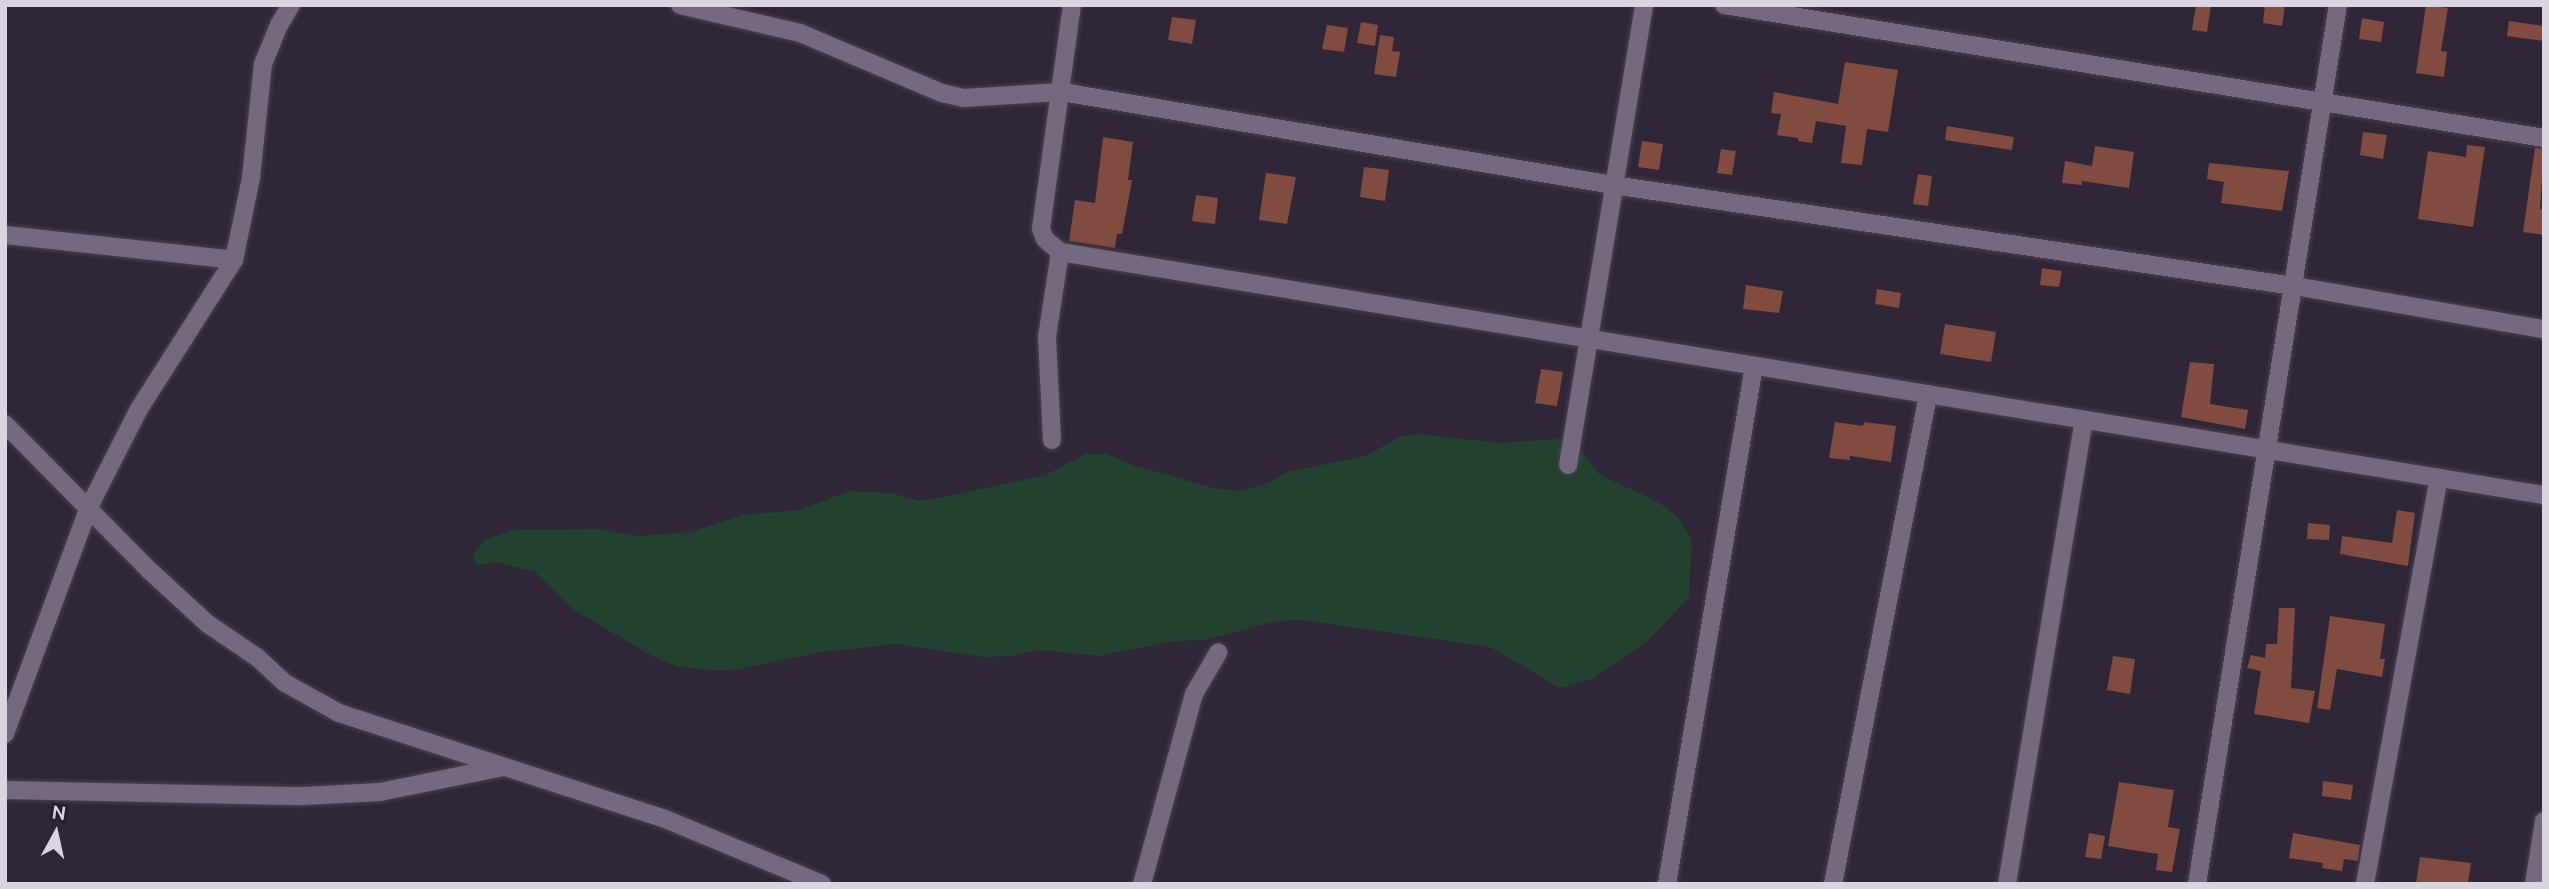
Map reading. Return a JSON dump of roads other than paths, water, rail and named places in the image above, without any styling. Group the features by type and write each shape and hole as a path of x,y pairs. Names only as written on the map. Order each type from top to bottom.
{"street":[{"path":"5,734 89,508 139,409 234,260 251,178 263,64 279,24 291,5"},
{"path":"680,5 800,33 942,93 963,98 1062,92 1614,185 2294,286 2544,329"},
{"path":"1072,5 1041,229 1045,239 1060,252 2544,495"},
{"path":"1568,465 1591,339 1644,5"},
{"path":"1724,5 2544,138"},
{"path":"2197,884 2338,5"},
{"path":"5,235 234,260"},
{"path":"1052,440 1047,337 1060,252"},
{"path":"1667,884 1754,366"},
{"path":"1833,884 1928,394"},
{"path":"2007,884 2084,420"},
{"path":"5,424 149,570 208,624 258,658 285,683 339,713 665,819 822,884"},
{"path":"2365,884 2439,478"},
{"path":"1142,884 1194,694 1218,653"},
{"path":"5,790 303,796 380,792 504,766"},
{"path":"2534,884 2544,821"}]}
